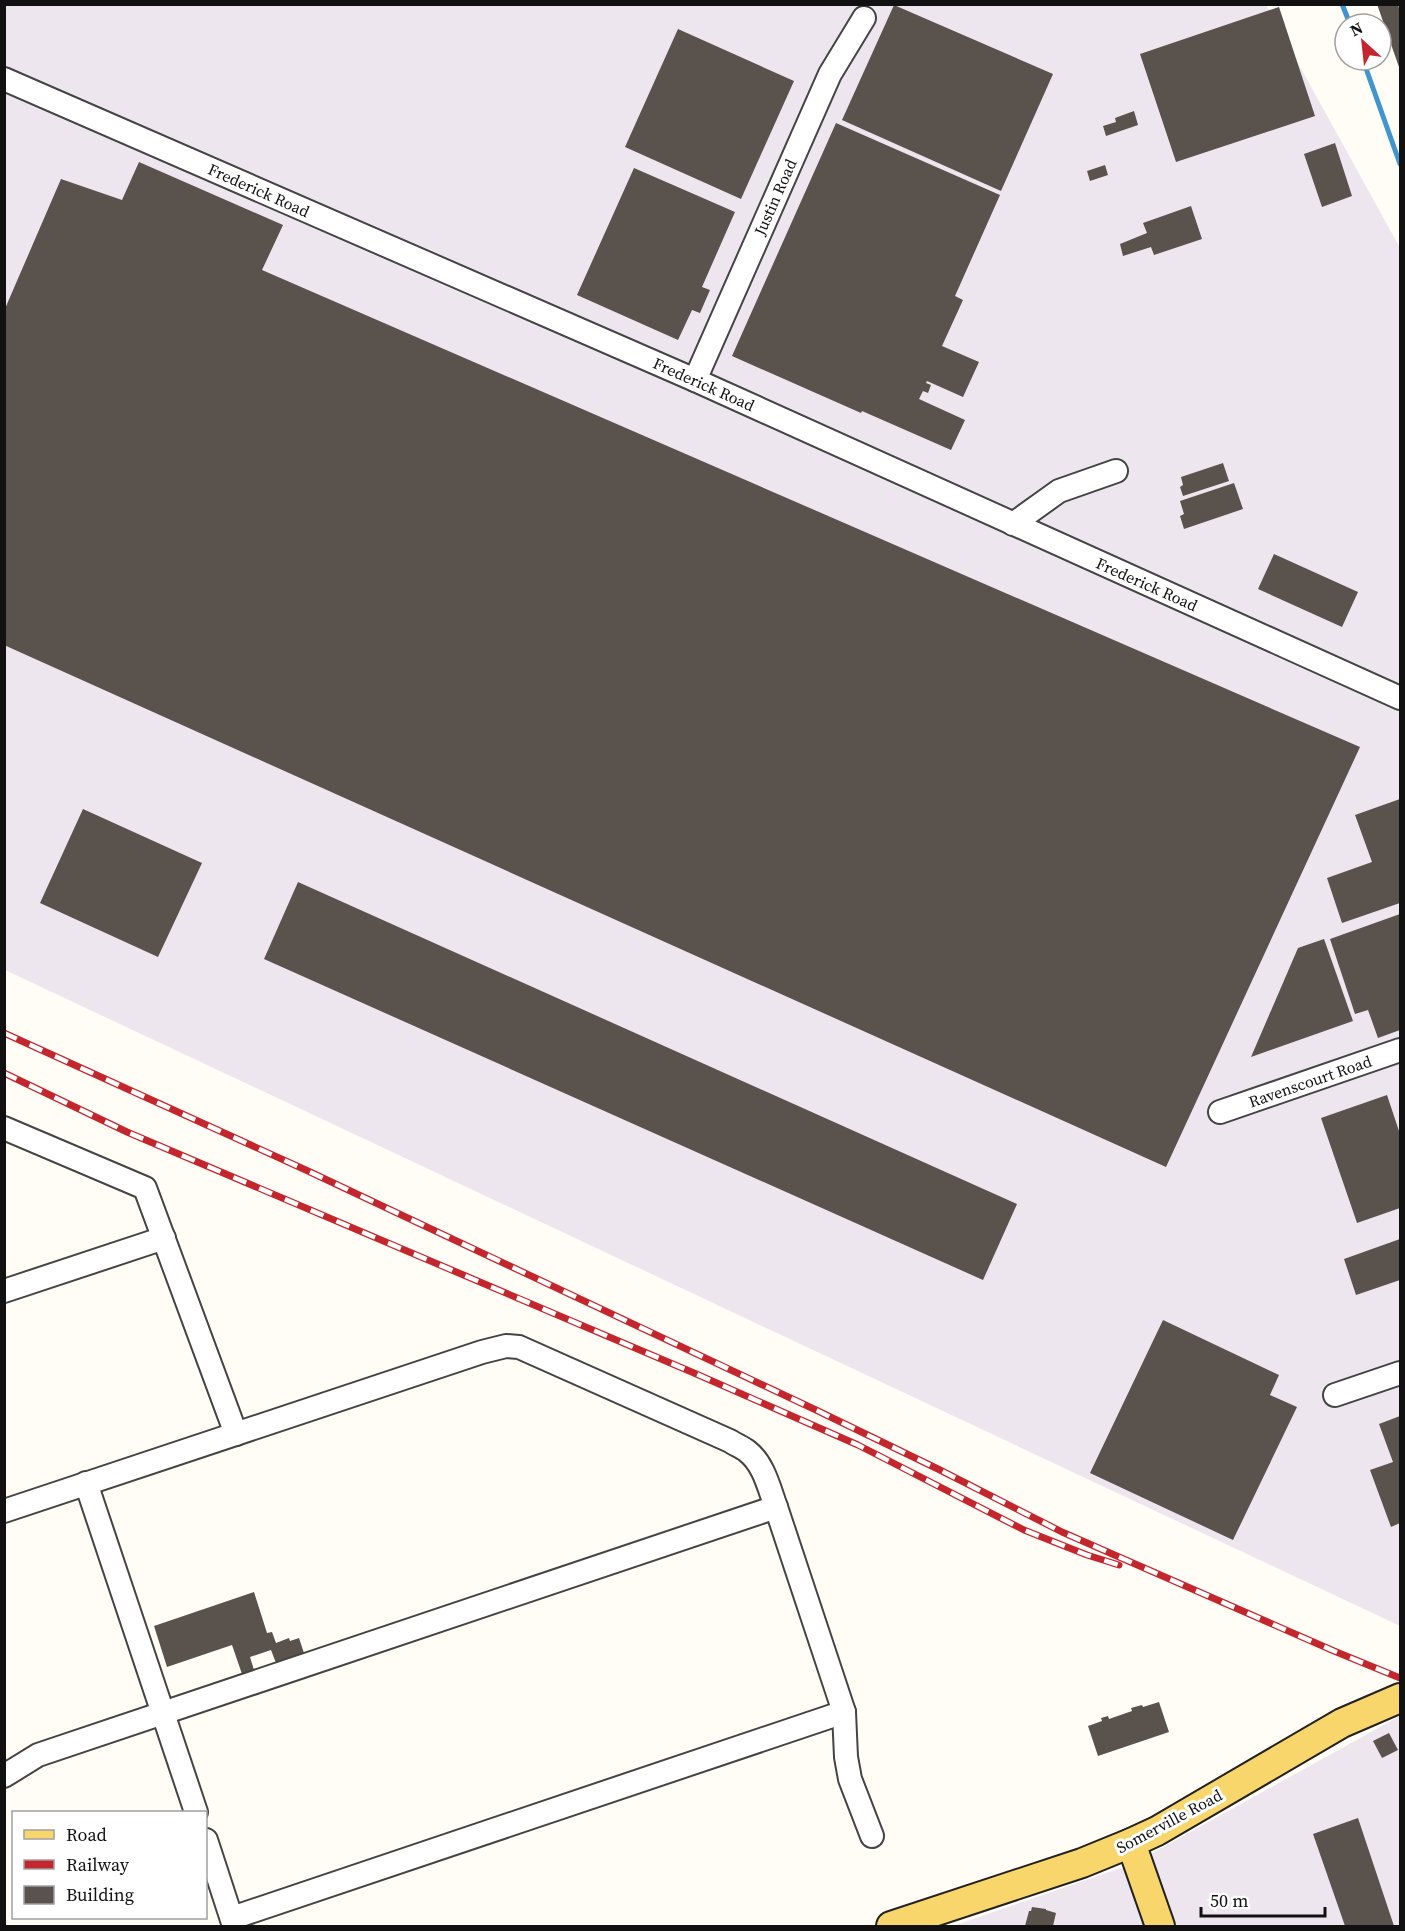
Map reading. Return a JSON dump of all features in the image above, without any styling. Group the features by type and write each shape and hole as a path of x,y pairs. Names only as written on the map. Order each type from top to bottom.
{"main road":[{"name":"Somerville Road","path":"891,1926 1082,1863 1131,1844 1342,1723 1401,1698"},
{"path":"1131,1844 1160,1926"}],"street":[{"name":"Justin Road","path":"695,380 830,74 864,18"},
{"name":"Frederick Road","path":"4,80 695,380 1401,698"},
{"path":"1013,524 1059,491 1116,471"},
{"name":"Ravenscourt Road","path":"1220,1113 1401,1050"},
{"path":"4,1128 146,1188 236,1434"},
{"path":"4,1291 164,1238"},
{"path":"4,1511 483,1352 506,1346 519,1347 730,1442 748,1451 757,1461 776,1507 844,1713 846,1757 850,1779 872,1836"},
{"path":"1335,1395 1401,1373"},
{"path":"86,1483 196,1811"},
{"path":"4,1776 38,1755 776,1507"},
{"path":"207,1843 233,1922 844,1713"}],"shaded area":[{"path":"4,5 1266,5 1400,248 1400,1626 5,970"},
{"path":"1400,1716 1400,1926 1170,1926 1145,1857"},
{"path":"1138,1862 1160,1926 953,1926"}],"building":[{"path":"1377,4 1398,4 1400,70 1393,50 1393,12 1380,12"},
{"path":"894,5 1053,74 1001,191 842,120"},
{"path":"1279,7 1315,116 1176,162 1140,54"},
{"path":"678,29 794,81 741,199 625,147"},
{"path":"1134,111 1138,125 1106,136 1103,126 1116,122 1115,118"},
{"path":"836,123 1000,195 955,296 963,300 942,346 979,362 963,397 927,381 926,383 931,385 928,393 923,391 919,399 965,420 951,450 732,356"},
{"path":"1335,143 1352,196 1322,207 1304,154"},
{"path":"139,162 283,225 262,270 1360,747 1166,1167 4,645 4,311 61,179 122,200"},
{"path":"1105,165 1108,175 1090,181 1087,171"},
{"path":"634,168 735,212 702,287 710,290 700,313 692,310 678,340 577,295"},
{"path":"1191,206 1202,239 1154,255 1151,247 1123,256 1120,244 1147,233 1143,223"},
{"path":"1223,463 1229,481 1183,496 1180,487 1183,485 1181,477"},
{"path":"1234,483 1243,509 1184,529 1180,516 1184,514 1180,501"},
{"path":"1274,554 1358,592 1342,627 1258,589"},
{"path":"1400,799 1400,903 1342,923 1327,878 1372,862 1355,815"},
{"path":"83,809 202,863 158,957 40,903"},
{"path":"298,882 1017,1204 983,1280 264,959"},
{"path":"1400,914 1400,1030 1378,1038 1368,1010 1355,1014 1330,939"},
{"path":"1324,939 1353,1021 1251,1057 1298,948"},
{"path":"1387,1095 1400,1134 1400,1208 1357,1223 1321,1118"},
{"path":"1400,1239 1400,1280 1356,1295 1344,1259"},
{"path":"1163,1320 1279,1375 1270,1395 1297,1407 1233,1540 1090,1473"},
{"path":"1400,1416 1400,1523 1391,1527 1370,1470 1393,1462 1379,1424"},
{"path":"254,1592 267,1633 272,1632 276,1643 289,1638 290,1641 299,1638 304,1653 276,1663 271,1650 250,1657 254,1670 242,1674 232,1645 167,1667 154,1626"},
{"path":"1159,1702 1169,1732 1098,1756 1088,1726 1102,1721 1101,1718 1108,1716 1109,1719 1132,1711 1131,1708"},
{"path":"1389,1733 1398,1750 1382,1758 1373,1741"},
{"path":"1358,1818 1394,1926 1345,1926 1313,1834"},
{"path":"1032,1907 1056,1913 1053,1926 1025,1926"}],"waterway":[{"path":"1342,4 1345,12"},
{"path":"1367,72 1400,164"}],"railway":[{"path":"4,1033 308,1171 816,1410 1062,1532 1400,1678"},
{"path":"4,1073 127,1132 858,1445 1024,1530 1119,1565"}]}
